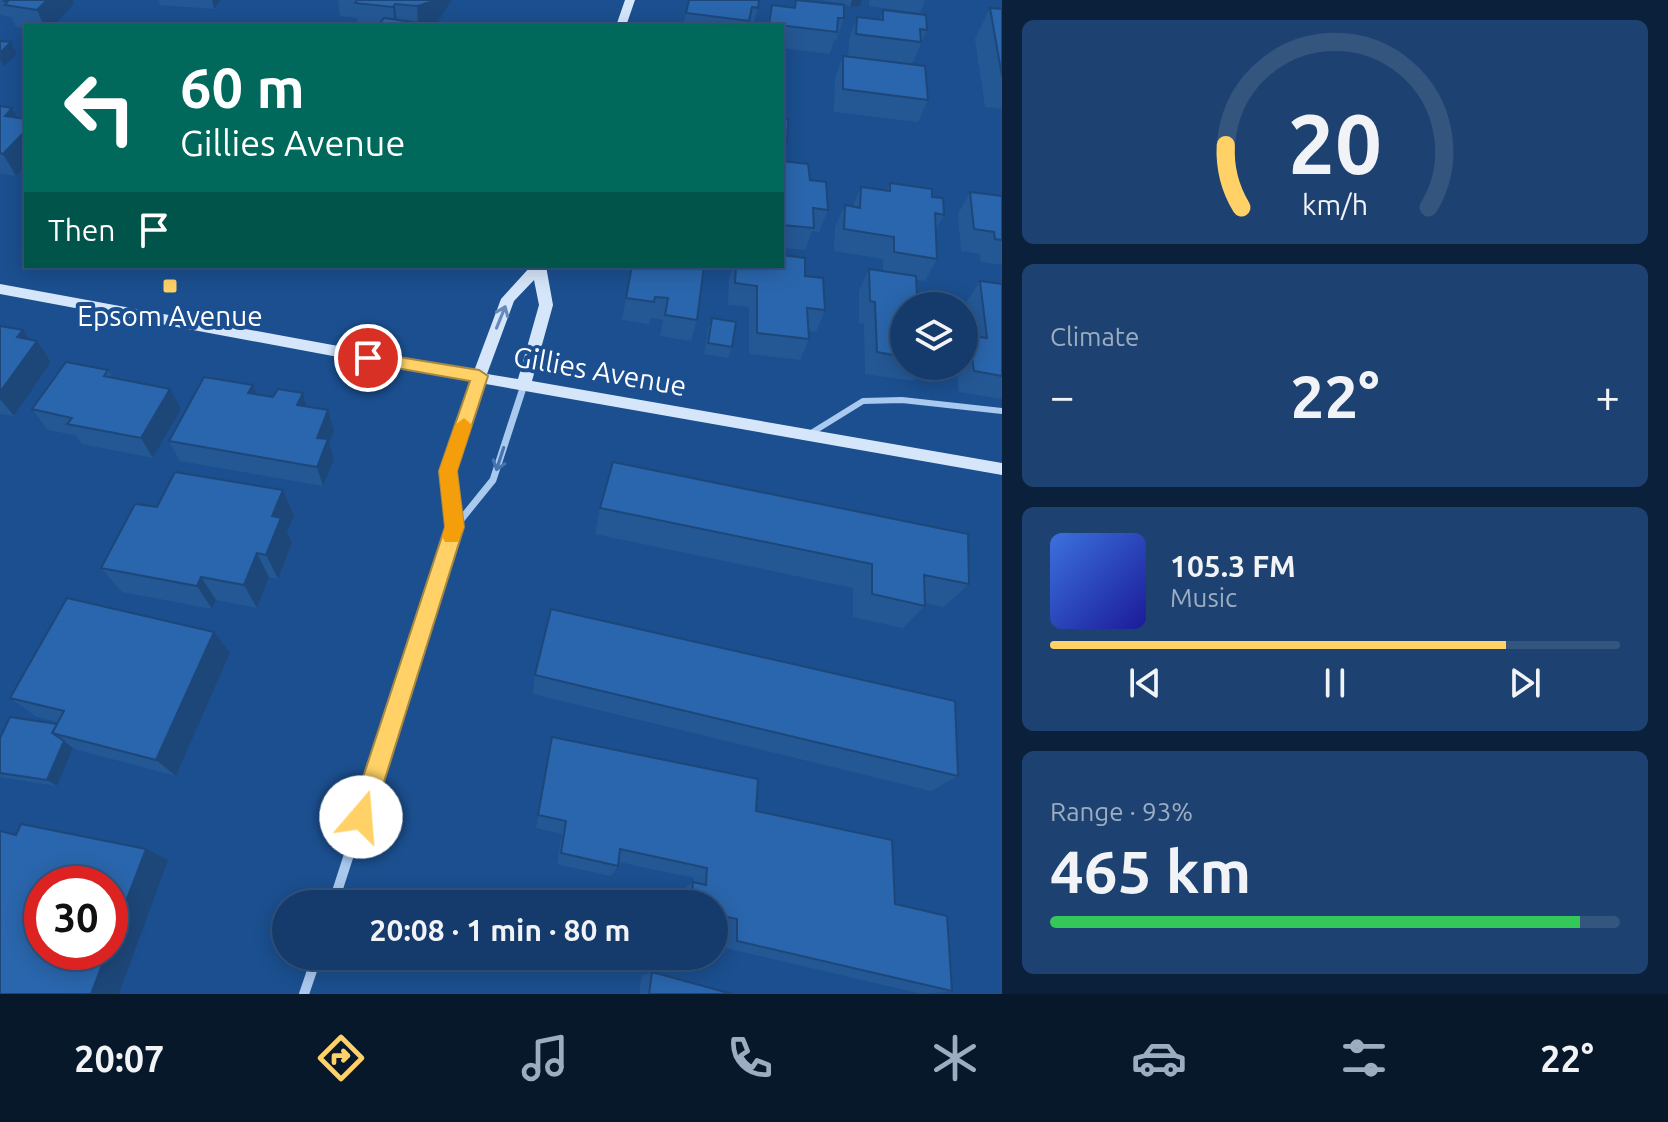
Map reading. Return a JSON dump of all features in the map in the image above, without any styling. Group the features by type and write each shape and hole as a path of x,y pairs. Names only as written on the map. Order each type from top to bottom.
{"main road":[{"path":"622,24 630,0"},
{"path":"479,376 508,299 538,268"},
{"path":"524,385 546,305 539,268"},
{"name":"Gillies Avenue","path":"0,289 1002,469"}],"street":[{"path":"455,527 448,471 479,376"},
{"path":"338,890 455,527 493,480 524,385"},
{"path":"304,994 312,970"}],"lane":[{"path":"808,435 863,401 902,400 1002,411"}],"building":[{"path":"5,0 47,0 37,10 5,5 8,1"},
{"path":"357,0 437,0 417,6 395,4 393,7 355,3"},
{"path":"689,0 759,0 758,8 752,7 749,21 686,13"},
{"path":"796,0 844,5 844,18 838,18 837,32 769,24 772,5 795,8"},
{"path":"990,8 1002,9 1002,76"},
{"path":"883,10 926,15 927,30 920,29 921,42 856,34 857,17 883,20"},
{"path":"384,18 427,24 380,24"},
{"path":"0,41 11,42 0,53"},
{"path":"843,56 925,66 928,100 843,89"},
{"path":"0,106 12,108 5,116 24,119 24,132 3,154 0,153"},
{"path":"784,118 788,119 787,143 784,142"},
{"path":"784,161 808,164 810,180 826,182 828,210 813,208 814,228 784,225"},
{"path":"890,183 932,189 932,197 943,198 944,215 935,213 937,259 894,252 894,237 844,229 845,205 860,208 861,187 890,191"},
{"path":"970,192 1002,196 1002,240 995,239 994,232 974,229"},
{"path":"784,255 805,258 805,276 823,278 825,310 807,308 809,339 757,333 757,286 735,283 736,268 784,268"},
{"path":"632,268 704,268 697,320 665,315 668,298 655,297 654,302 626,298"},
{"path":"869,269 916,276 917,292 890,292 890,354 877,352 875,302 870,301"},
{"path":"980,281 1002,284 1002,376 978,372 978,336 987,338"},
{"path":"712,318 736,322 732,347 708,343"},
{"path":"0,326 23,330 17,337 37,341 0,392"},
{"path":"66,362 108,370 104,376 170,389 141,438 67,424 72,418 32,409"},
{"path":"204,377 253,385 248,393 273,397 278,389 303,393 297,405 328,410 317,438 328,439 317,467 169,441"},
{"path":"613,462 968,534 969,584 924,575 925,606 872,594 872,564 600,508"},
{"path":"175,472 283,490 272,516 281,518 266,555 257,553 244,585 201,577 197,586 101,568 135,504 157,507"},
{"path":"67,598 214,632 156,760 52,733 64,711 10,698"},
{"path":"551,609 955,701 958,776 535,675"},
{"path":"10,717 57,724 52,733 64,741 47,780 0,773 0,738"},
{"path":"552,737 758,779 756,811 892,840 895,904 947,916 952,991 737,941 737,919 728,917 728,890 692,890 693,882 706,885 707,868 620,849 618,866 561,853 566,821 538,815"},
{"path":"21,824 146,849 128,896 128,866 24,866 24,970 100,970 91,994 0,994 0,831 16,835"},
{"path":"652,972 732,994 649,994"}],"slow traffic":[{"path":"452,536 455,527 448,471 464,425"}],"place":[{"name":"Epsom Avenue","path":"170,286"}],"route":[{"path":"361,817 455,527 448,471 479,376 368,358"}]}
